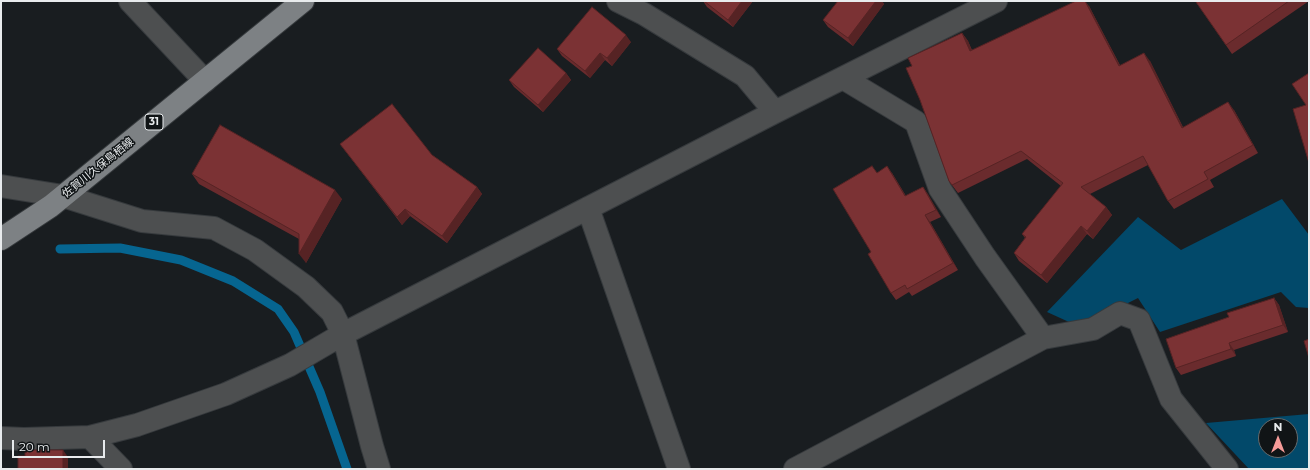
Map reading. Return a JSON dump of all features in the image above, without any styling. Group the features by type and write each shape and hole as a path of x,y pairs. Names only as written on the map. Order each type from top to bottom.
{"main road":[{"name":"佐賀川久保鳥栖線","path":"1,239 64,196 303,1"}],"street":[{"path":"130,1 205,81"},
{"path":"618,1 644,14 745,76 775,112"},
{"path":"1,438 24,439 90,437 137,425 226,394 290,365 337,338 588,208 996,1"},
{"path":"843,78 916,122 940,189 985,257 1043,338"},
{"path":"1,186 64,196 142,221 214,228 255,250 306,287 332,312 337,338 379,469"},
{"path":"588,208 679,469"},
{"path":"795,469 1043,338 1093,329 1120,313 1139,320 1171,398 1227,469"},
{"path":"90,437 121,469"}],"shaded area":[{"path":"1282,199 1309,235 1309,308 1296,307 1281,292 1160,332 1138,298 1080,327 1047,312 1138,217 1181,250"},
{"path":"1309,414 1309,469 1249,469 1206,423 1258,418 1258,458 1298,458 1298,418 1263,418"}],"building":[{"path":"704,1 742,1 728,20"},
{"path":"838,1 876,1 848,38 823,20"},
{"path":"1076,1 1085,1 1119,66 1144,53 1182,128 1228,102 1253,145 1204,172 1208,179 1168,201 1143,156 1081,187 1106,207 1087,231 1081,226 1041,275 1014,253 1026,237 1022,234 1063,183 1021,151 952,185 949,181 920,100 906,68 912,66 908,58 962,33 970,51"},
{"path":"1289,1 1226,45 1196,2"},
{"path":"592,7 626,35 607,58 600,53 585,71 557,49"},
{"path":"538,48 566,73 538,105 509,80"},
{"path":"1309,73 1309,163 1293,109 1306,105 1292,84"},
{"path":"392,104 432,155 477,187 442,236 405,209 397,217 340,144"},
{"path":"220,125 335,190 299,254 299,234 192,174"},
{"path":"872,166 877,173 887,166 905,196 923,187 936,210 925,215 953,263 907,289 905,285 891,293 868,254 871,252 833,189"},
{"path":"1274,298 1283,325 1229,343 1231,349 1176,368 1166,339 1229,317 1227,313"},
{"path":"1309,339 1309,358 1304,341"},
{"path":"25,450 63,450 63,469 18,469 18,456 25,456"}],"waterway":[{"path":"60,249 120,248 181,260 233,281 278,309 294,332 320,392 347,469"}]}
